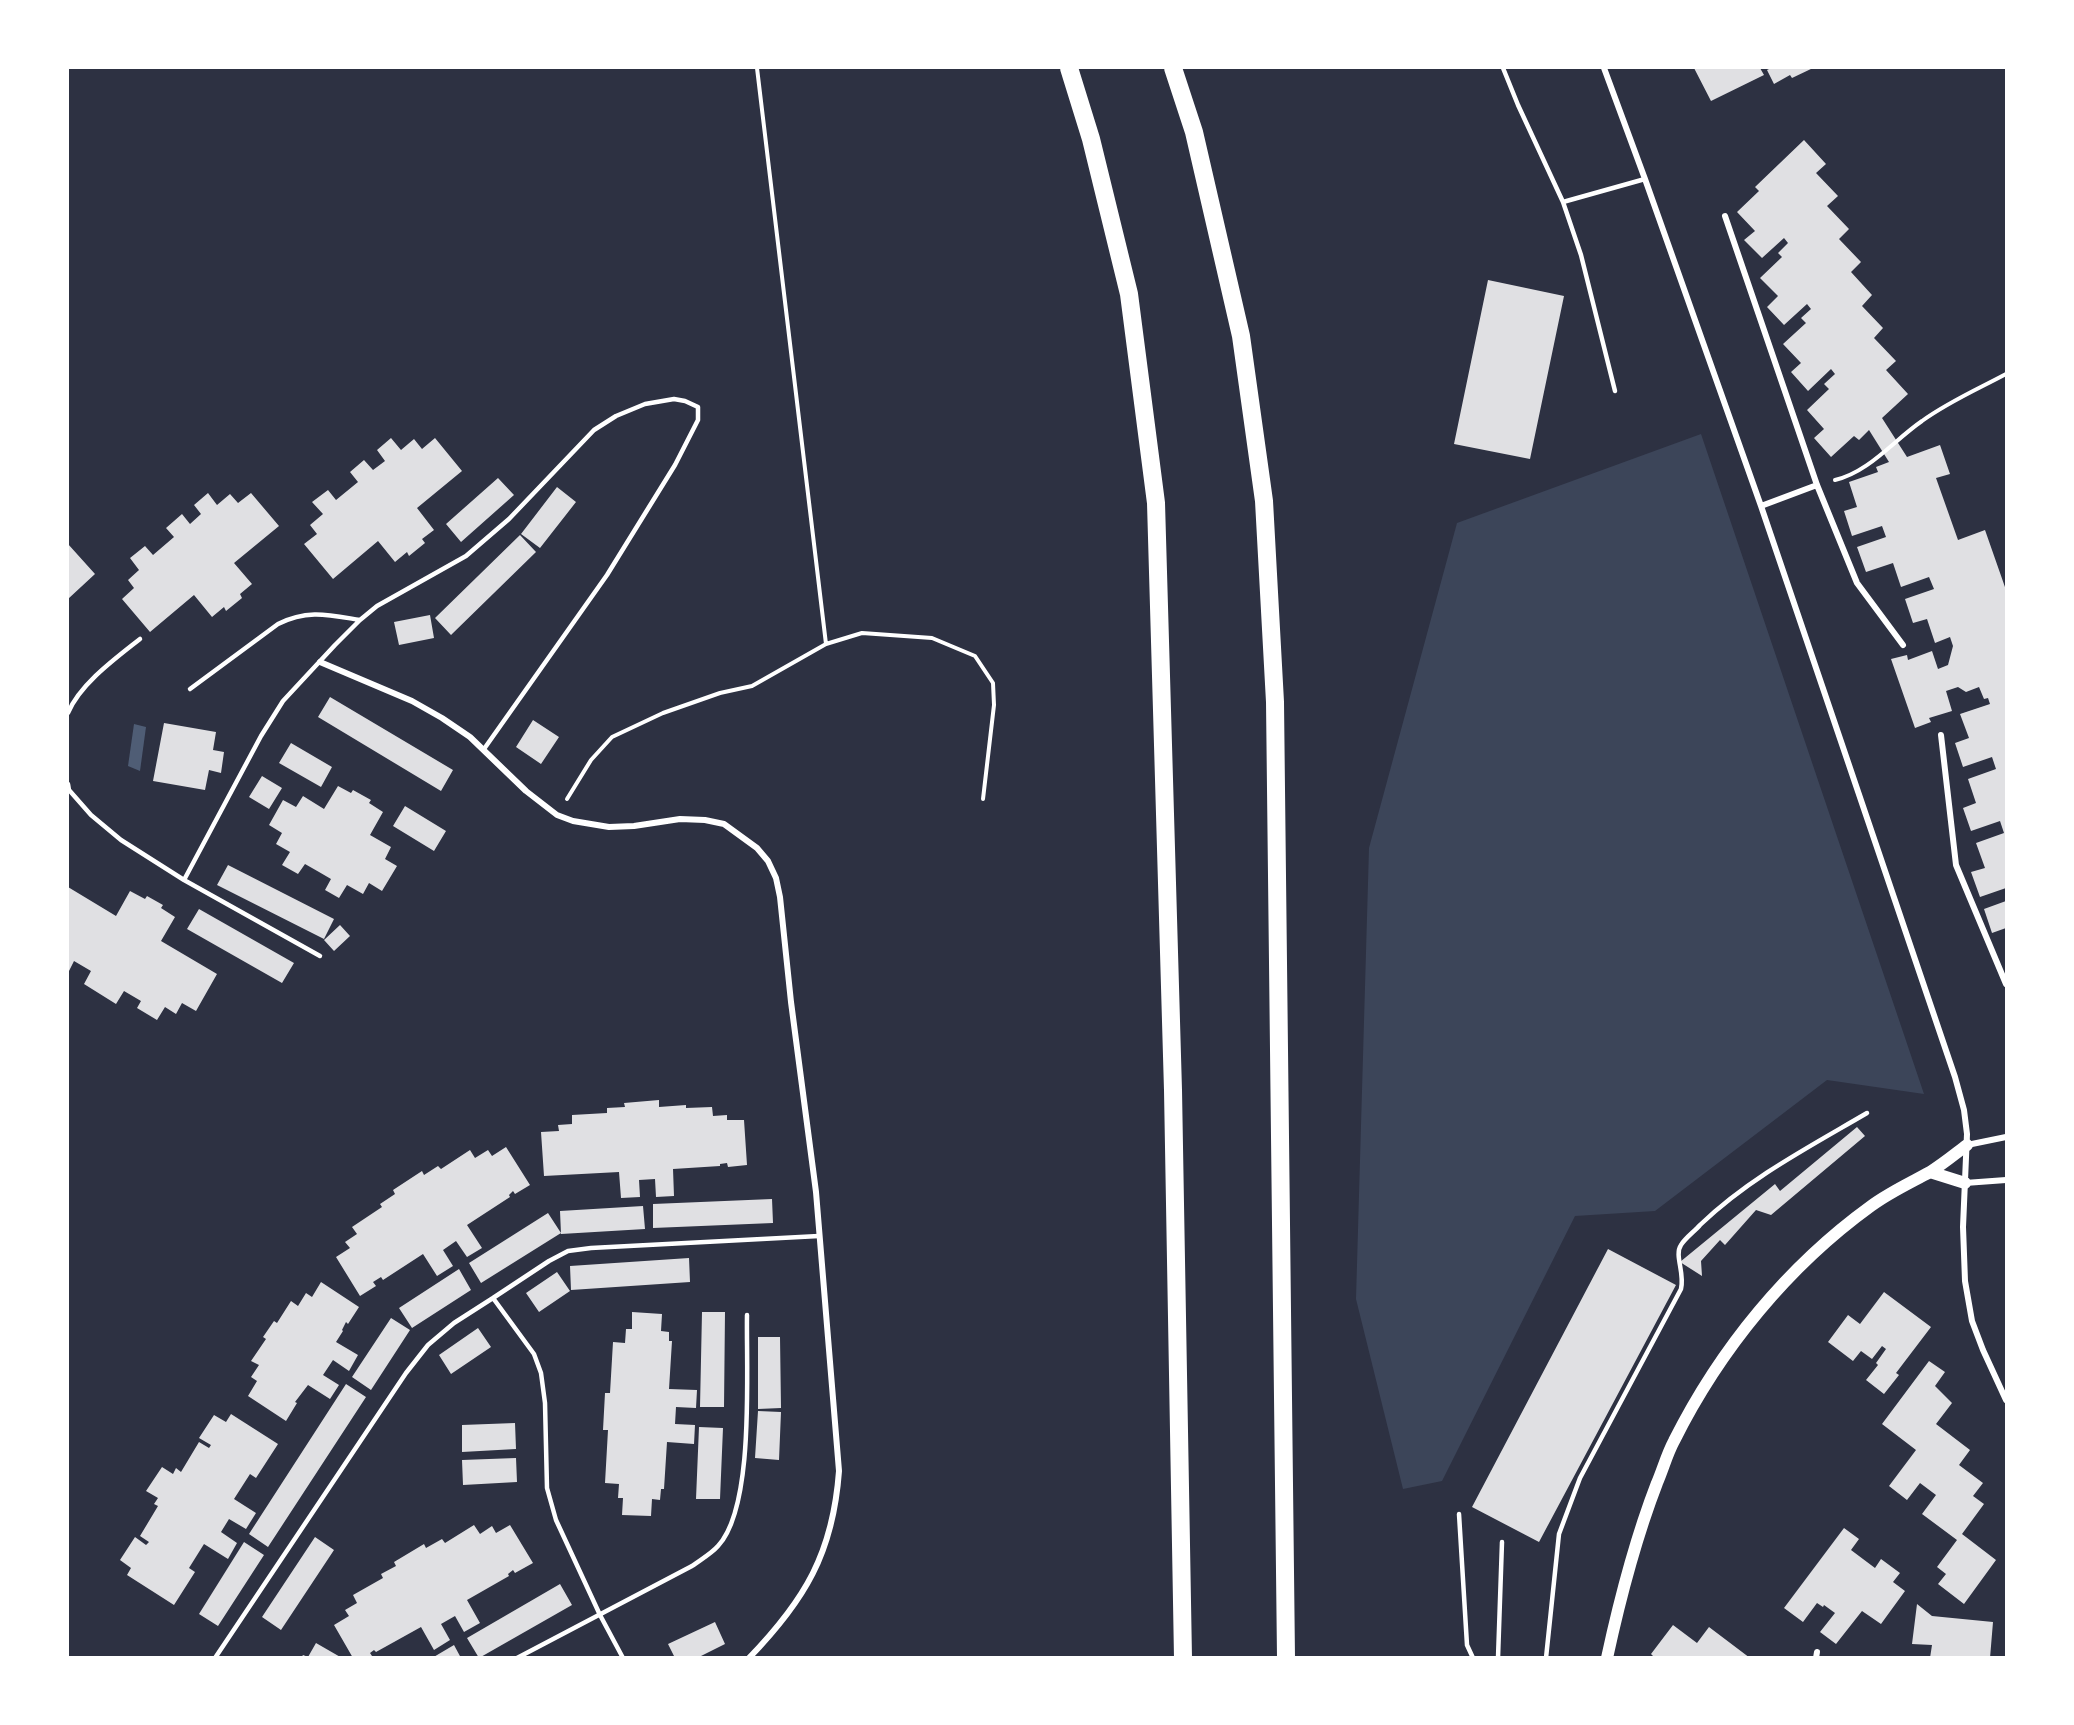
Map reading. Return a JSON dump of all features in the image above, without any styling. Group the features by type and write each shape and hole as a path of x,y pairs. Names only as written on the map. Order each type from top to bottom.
{"highway":[{"path":"1069,68 1091,139 1129,294 1155,503 1173,1090 1183,1658"},
{"path":"1173,68 1194,132 1241,336 1264,501 1276,726 1286,1658"}],"main road":[{"path":"1607,1658 1640,1528 1673,1442 1710,1376 1763,1305 1813,1254 1871,1206 1930,1172 1967,1145"},
{"path":"1930,1172 1965,1183"}],"street":[{"path":"1604,68 1761,506 1955,1077 1964,1110 1967,1145 1963,1227 1965,1281 1972,1321 2007,1400"},
{"path":"1725,216 1817,484 1857,583 1903,645"},
{"path":"1761,506 1817,484"},
{"path":"320,662 412,701 442,718 470,737 526,791 557,815 573,821 609,827 680,819 705,820 724,824 757,848 768,861 776,878 816,1192 839,1471 835,1510 816,1571 805,1590 770,1636 749,1658"},
{"path":"1941,735 1956,865 2007,984"},
{"path":"1967,1145 2007,1137"},
{"path":"1965,1183 2007,1180"}],"lane":[{"path":"1503,68 1563,202 1581,255 1615,391"},
{"path":"1563,202 1645,179"},
{"path":"184,880 261,736 283,701 360,620 377,606 466,556 509,519 594,430 616,416 645,404 674,399 698,407 698,420 675,465 607,575 484,749"},
{"path":"190,689 278,624 291,617 324,614 360,620"},
{"path":"68,713 72,702 107,665 140,639"},
{"path":"68,784 69,790 91,815 121,840 184,880 320,957"},
{"path":"1546,1658 1559,1534 1580,1478 1681,1289 1684,1279 1678,1254 1681,1244 1716,1210 1749,1184 1868,1113"},
{"path":"215,1658 413,1364 428,1345 454,1323 549,1260 568,1251 819,1236"},
{"path":"493,1298 534,1354 541,1373 545,1403 548,1488 556,1520 600,1615 623,1658"},
{"path":"517,1658 692,1566 718,1546 732,1524 741,1496 745,1452 747,1315"},
{"path":"1459,1514 1467,1646 1473,1658"},
{"path":"1498,1658 1502,1542"}],"path":[{"path":"757,68 826,644"},
{"path":"1817,484 1848,477 1870,463 1922,420 2007,374"},
{"path":"557,815 591,760 612,737 663,713 720,693 752,686 826,644 862,633 932,638 975,656 993,683 994,705 983,799"}],"shaded area":[{"path":"1701,434 1924,1094 1827,1080 1655,1211 1575,1216 1442,1481 1403,1489 1356,1299 1369,848 1457,523"},
{"path":"134,724 146,727 140,771 128,766"}],"building":[{"path":"1694,68 1760,68 1764,75 1711,101"},
{"path":"1768,68 1813,68 1792,78 1790,75 1774,84"},
{"path":"1804,140 1826,164 1816,173 1838,196 1827,206 1849,229 1839,239 1861,262 1851,272 1872,295 1862,306 1883,328 1874,338 1896,361 1886,370 1908,394 1882,418 1907,457 1940,445 1950,474 1936,478 1958,540 1985,530 2006,590 2006,888 1980,897 1971,872 1985,868 1976,843 2004,833 2000,821 1971,831 1963,808 1976,803 1968,779 1996,769 1992,757 1963,767 1955,743 1969,738 1960,714 1990,704 1988,698 1984,699 1979,687 1966,692 1958,687 1946,691 1952,711 1929,718 1931,722 1915,728 1891,659 1907,655 1908,660 1932,651 1938,669 1948,665 1953,646 1950,637 1935,643 1927,619 1913,623 1905,599 1934,589 1929,577 1901,587 1893,563 1866,572 1857,547 1886,537 1882,526 1852,536 1844,511 1857,507 1849,482 1878,472 1876,467 1889,462 1869,430 1859,440 1854,436 1831,457 1814,438 1824,429 1807,410 1829,389 1824,384 1835,374 1831,369 1808,391 1791,372 1801,363 1783,344 1806,323 1801,318 1811,309 1807,304 1784,325 1767,307 1778,296 1760,278 1782,257 1778,253 1788,243 1784,238 1762,258 1744,240 1755,231 1737,212 1759,191 1755,187"},
{"path":"1488,280 1564,296 1530,459 1454,444"},
{"path":"391,438 401,450 414,439 422,449 435,438 462,471 417,508 434,530 422,539 425,543 409,556 407,552 395,562 378,541 333,579 304,544 317,534 310,525 323,514 312,502 328,490 336,500 358,482 350,472 364,460 373,470 385,461 377,450"},
{"path":"498,478 514,495 461,542 446,524"},
{"path":"557,487 576,502 540,548 521,534"},
{"path":"208,493 217,505 230,494 238,503 251,493 279,526 234,563 252,584 240,594 242,598 226,611 224,607 212,617 194,595 150,632 122,599 134,588 128,580 139,570 130,558 145,546 153,555 174,537 166,528 182,514 190,524 201,514 194,505"},
{"path":"520,535 536,552 451,635 435,618"},
{"path":"68,544 95,574 68,599"},
{"path":"430,615 434,638 399,645 394,622"},
{"path":"330,697 453,770 441,791 318,717"},
{"path":"533,720 559,737 541,764 516,747"},
{"path":"164,723 216,732 213,750 224,752 221,773 209,770 205,790 153,781"},
{"path":"291,743 332,767 321,787 279,763"},
{"path":"262,776 282,788 269,809 249,797"},
{"path":"338,786 351,793 353,790 371,800 369,803 383,812 370,835 391,847 385,859 397,866 382,891 369,883 363,894 347,885 339,898 325,890 331,879 319,872 305,864 298,874 282,865 290,852 276,844 282,833 269,825 283,800 296,807 303,796 324,809"},
{"path":"405,806 446,831 434,851 393,826"},
{"path":"228,865 334,919 324,939 217,885"},
{"path":"68,887 116,916 130,891 145,899 147,896 163,905 161,908 175,917 161,941 217,974 196,1011 182,1003 176,1014 165,1007 157,1020 137,1008 141,1001 124,991 116,1004 84,984 91,971 74,961 68,973"},
{"path":"2006,901 2006,928 1992,933 1984,909"},
{"path":"199,909 294,963 282,983 187,929"},
{"path":"340,925 350,936 334,951 324,940"},
{"path":"659,1100 659,1107 686,1105 686,1108 712,1107 713,1116 727,1115 727,1120 744,1120 747,1165 728,1167 727,1163 720,1164 720,1166 673,1169 674,1196 656,1197 655,1179 639,1180 640,1197 621,1198 619,1172 544,1176 541,1132 559,1131 558,1125 572,1124 572,1115 607,1113 607,1108 625,1107 624,1103"},
{"path":"1857,1127 1865,1136 1771,1215 1756,1210 1725,1245 1720,1240 1701,1261 1702,1276 1680,1262 1775,1184 1780,1191"},
{"path":"506,1147 530,1185 515,1194 513,1191 510,1197 467,1225 482,1248 467,1257 456,1241 443,1250 453,1266 437,1276 423,1254 383,1280 381,1277 373,1282 376,1286 360,1296 336,1257 350,1248 345,1242 357,1234 352,1227 382,1207 380,1204 395,1194 393,1190 422,1171 424,1175 438,1166 441,1169 470,1150 475,1158 488,1150 492,1156"},
{"path":"772,1199 773,1223 653,1228 653,1204"},
{"path":"643,1206 645,1229 561,1234 560,1211"},
{"path":"548,1213 561,1233 481,1283 469,1263"},
{"path":"1608,1249 1676,1285 1539,1542 1472,1507"},
{"path":"689,1258 690,1282 571,1290 570,1266"},
{"path":"459,1269 471,1290 412,1328 399,1308"},
{"path":"557,1272 570,1291 539,1312 526,1293"},
{"path":"321,1282 359,1307 348,1324 346,1322 336,1342 358,1355 349,1371 333,1360 323,1375 339,1385 330,1399 308,1385 295,1402 297,1403 286,1421 248,1396 257,1381 251,1377 259,1365 251,1361 266,1339 263,1337 274,1321 277,1323 291,1301 298,1306 306,1293 312,1297"},
{"path":"1884,1292 1931,1327 1896,1373 1899,1375 1884,1394 1866,1380 1878,1365 1876,1363 1886,1349 1882,1346 1872,1359 1861,1351 1853,1361 1828,1342 1848,1315 1860,1324"},
{"path":"632,1312 662,1314 661,1331 669,1332 669,1341 672,1341 669,1389 697,1390 696,1408 676,1407 675,1424 695,1425 694,1444 667,1442 664,1489 661,1489 660,1500 652,1499 651,1516 622,1515 623,1498 618,1498 619,1484 605,1483 608,1430 603,1430 605,1393 610,1393 613,1342 625,1343 626,1329 632,1329"},
{"path":"702,1312 725,1312 724,1407 700,1407"},
{"path":"391,1318 410,1330 371,1390 352,1377"},
{"path":"478,1328 491,1347 451,1374 439,1355"},
{"path":"758,1337 780,1337 781,1408 758,1409"},
{"path":"1929,1361 1945,1372 1935,1386 1952,1403 1936,1424 1970,1450 1959,1465 1983,1483 1973,1496 1984,1504 1962,1534 1996,1560 1964,1604 1938,1584 1946,1574 1937,1567 1957,1540 1922,1514 1936,1495 1920,1483 1907,1500 1889,1486 1916,1450 1882,1424"},
{"path":"346,1384 366,1397 268,1547 249,1534"},
{"path":"758,1411 781,1412 779,1460 755,1458"},
{"path":"231,1414 278,1444 256,1478 250,1474 234,1499 256,1513 246,1529 229,1519 221,1532 237,1543 228,1559 204,1544 189,1568 195,1572 174,1605 127,1575 131,1568 120,1560 135,1537 146,1545 149,1542 140,1536 158,1506 154,1504 158,1498 146,1491 162,1467 173,1474 176,1468 181,1472 199,1442 209,1448 211,1445 199,1438 214,1415 226,1422"},
{"path":"515,1423 516,1449 462,1452 462,1425"},
{"path":"699,1427 723,1428 720,1499 696,1499"},
{"path":"516,1458 517,1482 463,1485 462,1460"},
{"path":"474,1525 480,1534 492,1526 496,1533 510,1525 533,1563 515,1573 513,1570 508,1574 509,1576 467,1600 480,1623 464,1632 455,1616 441,1624 450,1640 434,1650 421,1627 376,1652 374,1650 370,1653 372,1656 369,1658 353,1658 334,1625 349,1616 345,1610 357,1603 353,1595 383,1578 381,1574 396,1566 394,1562 424,1544 426,1548 442,1539 445,1543"},
{"path":"1844,1528 1859,1539 1851,1550 1875,1568 1881,1559 1900,1573 1893,1582 1905,1591 1881,1624 1862,1611 1836,1644 1820,1632 1835,1613 1824,1605 1823,1607 1817,1603 1803,1622 1784,1608"},
{"path":"315,1537 334,1550 281,1630 262,1617"},
{"path":"244,1542 264,1555 218,1626 199,1614"},
{"path":"560,1584 572,1605 479,1658 467,1638"},
{"path":"1917,1604 1932,1616 1993,1622 1990,1658 1930,1658 1932,1645 1912,1644"},
{"path":"715,1622 725,1644 697,1658 675,1658 668,1644"},
{"path":"1673,1625 1697,1643 1709,1627 1750,1658 1655,1658 1651,1654"},
{"path":"316,1643 342,1658 301,1658 303,1655 308,1657"},
{"path":"454,1645 461,1658 432,1658"}]}
